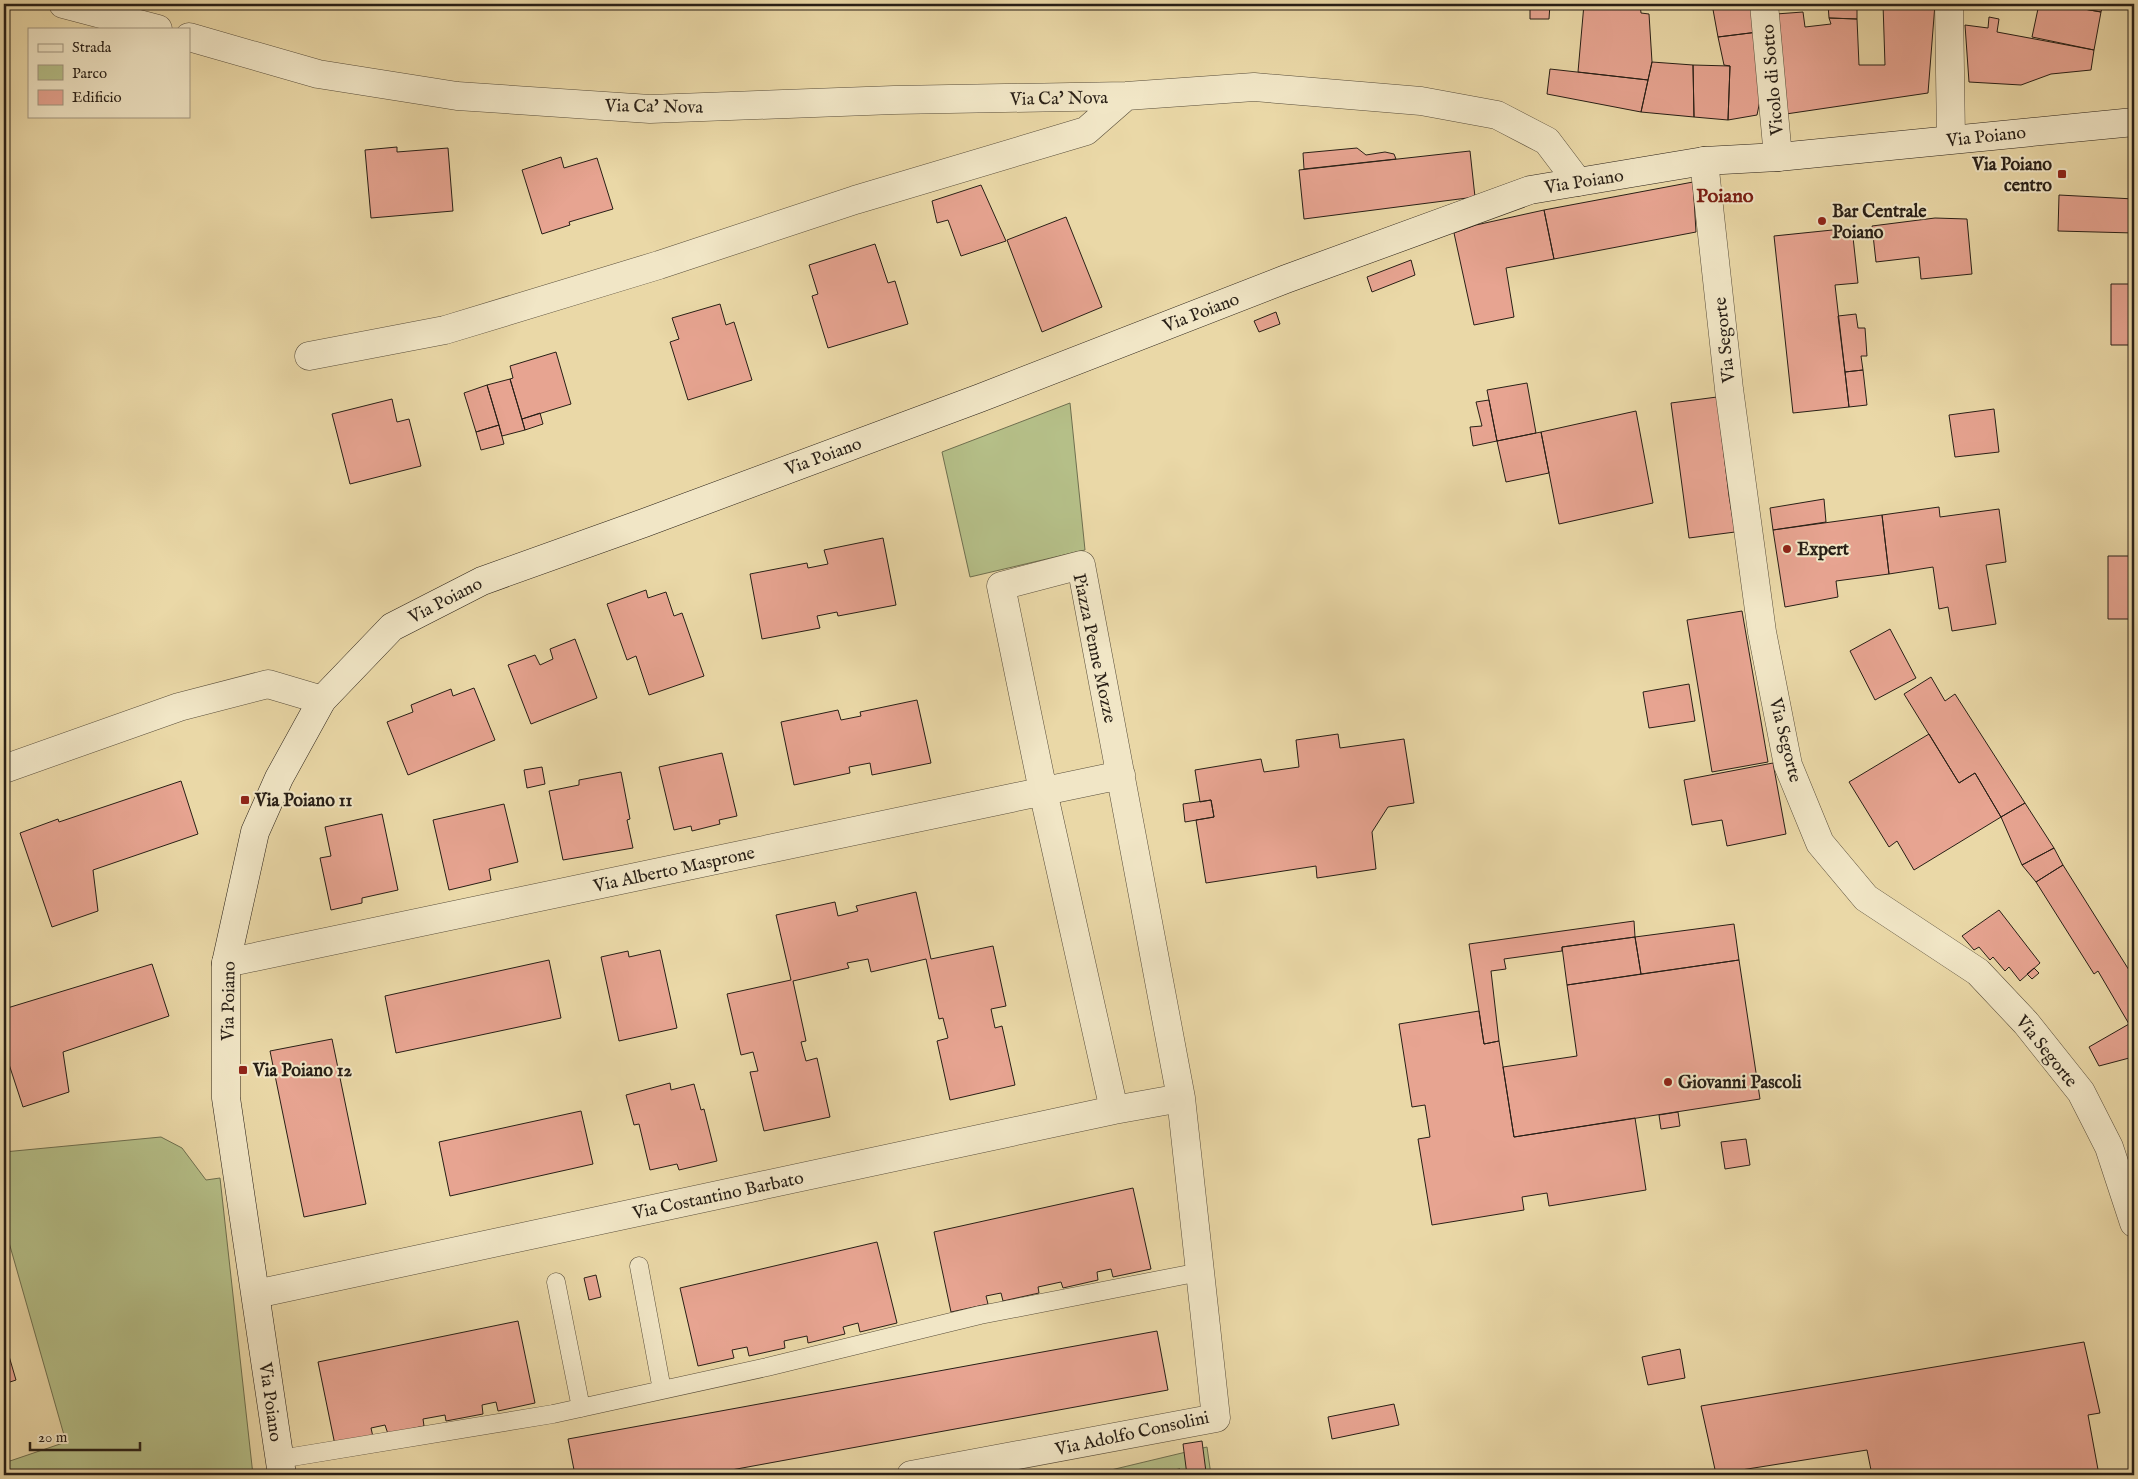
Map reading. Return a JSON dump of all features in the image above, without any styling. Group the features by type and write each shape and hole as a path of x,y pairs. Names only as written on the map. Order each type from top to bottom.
{"street":[{"path":"63,4 154,28"},
{"name":"Vicolo di Sotto","path":"1764,4 1778,156"},
{"path":"1949,4 1951,139"},
{"name":"Via Ca' Nova","path":"190,37 318,74 447,94 650,109 894,100 1126,96 1254,87 1431,103 1497,115 1547,141 1578,182"},
{"name":"Via Ca' Nova","path":"309,356 445,330 659,265 855,200 1068,137 1086,131 1126,96"},
{"name":"Via Poiano","path":"281,1467 226,1098 226,963 255,832 279,778 322,700 392,627 482,580 662,516 980,398 1277,282 1520,193 1704,162 2134,122"},
{"name":"Via Segorte","path":"1704,162 1729,389 1762,632 1792,774 1820,843 1866,898 1978,972 2026,1023 2081,1092 2109,1147 2134,1223"},
{"name":"Piazza Penne Mozze","path":"1114,1110 1043,791 1000,586 1081,565 1181,1098"},
{"path":"4,769 179,706 268,684 322,700"},
{"name":"Via Alberto Masprone","path":"226,963 1121,775"},
{"name":"Via Costantino Barbato","path":"256,1294 1114,1110 1181,1098"},
{"name":"Via Adolfo Consolini","path":"911,1475 1216,1418 1181,1098"}],"lane":[{"path":"639,1266 662,1390"},
{"path":"281,1467 580,1408 980,1315 1200,1272"},
{"path":"556,1282 580,1408"}],"green space":[{"path":"1070,403 1085,550 970,577 942,452"},
{"path":"161,1137 182,1148 206,1180 220,1178 253,1475 4,1475 4,1463 66,1442 4,1225 4,1152"},
{"path":"1207,1447 1211,1475 1090,1475"}],"building":[{"path":"1530,4 1550,4 1549,19 1530,19"},
{"path":"1584,4 1640,4 1641,13 1649,14 1652,62 1648,80 1578,72"},
{"path":"1712,4 1755,4 1758,32 1718,37"},
{"path":"1828,4 1857,4 1857,19 1829,18"},
{"path":"1883,4 1935,4 1928,93 1786,114 1776,14 1803,12 1805,27 1831,24 1829,18 1857,19 1859,65 1885,65"},
{"path":"2039,4 2056,4 2101,12 2094,50 2032,37"},
{"path":"2056,4 2103,4 2101,12"},
{"path":"1989,17 1999,19 1997,32 2094,50 2091,70 2051,74 2021,85 1969,82 1965,25 1988,28"},
{"path":"1758,32 1764,81 1757,115 1728,120 1730,66 1724,65 1718,37"},
{"path":"1652,62 1693,65 1694,117 1641,112"},
{"path":"1693,65 1730,66 1728,120 1694,117"},
{"path":"1550,69 1648,80 1641,112 1547,94"},
{"path":"397,147 397,152 448,148 453,211 371,218 365,150"},
{"path":"1357,148 1366,155 1385,152 1394,154 1396,159 1304,169 1303,153"},
{"path":"1470,151 1475,197 1304,219 1299,170"},
{"path":"561,157 564,168 597,158 613,209 569,222 570,225 542,234 522,170"},
{"path":"1693,182 1696,232 1554,259 1544,210"},
{"path":"981,185 1006,241 961,256 948,220 937,223 932,201"},
{"path":"2059,195 2134,199 2134,233 2058,231"},
{"path":"1544,210 1554,259 1506,268 1514,317 1474,325 1454,233 1476,225"},
{"path":"1066,217 1102,307 1042,332 1007,240"},
{"path":"1935,218 1967,219 1972,274 1921,279 1919,257 1876,262 1872,226"},
{"path":"1852,228 1858,283 1835,285 1849,407 1793,413 1774,236"},
{"path":"875,244 888,283 895,281 908,324 828,348 812,296 818,294 809,265"},
{"path":"1411,260 1415,275 1372,292 1367,277"},
{"path":"2111,284 2134,284 2134,345 2111,345"},
{"path":"720,304 726,325 734,322 752,380 688,400 670,342 679,339 672,318"},
{"path":"1276,312 1280,324 1259,332 1254,321"},
{"path":"1856,314 1858,328 1865,328 1867,356 1861,356 1863,370 1845,372 1838,316"},
{"path":"556,352 571,404 522,419 510,379 513,378 510,366"},
{"path":"1863,370 1867,405 1849,407 1845,372"},
{"path":"510,379 525,430 502,436 487,385"},
{"path":"1527,383 1536,433 1497,441 1487,390"},
{"path":"487,385 499,425 476,432 464,393"},
{"path":"1717,397 1735,532 1689,538 1671,403"},
{"path":"392,399 397,422 409,419 421,466 350,484 332,414"},
{"path":"1489,400 1497,441 1473,446 1470,427 1482,426 1476,402"},
{"path":"1994,409 1999,452 1955,457 1949,415"},
{"path":"1636,411 1653,503 1559,524 1541,432"},
{"path":"540,413 543,424 525,430 522,419"},
{"path":"499,425 504,444 481,450 476,432"},
{"path":"1541,432 1549,473 1506,482 1497,441"},
{"path":"1824,499 1826,522 1773,530 1770,508"},
{"path":"1939,507 1940,517 1999,509 2006,562 1986,565 1996,624 1952,631 1948,607 1939,609 1933,567 1889,574 1882,515"},
{"path":"1882,515 1889,574 1836,581 1838,597 1785,607 1773,530"},
{"path":"883,538 896,605 838,616 837,612 817,616 820,628 762,639 750,574 807,563 808,568 828,564 824,550"},
{"path":"2108,556 2134,556 2134,619 2108,619"},
{"path":"646,590 648,598 666,592 674,616 682,613 704,676 649,695 636,656 627,660 607,604"},
{"path":"1742,611 1768,762 1712,772 1687,620"},
{"path":"1890,629 1916,678 1875,700 1850,651"},
{"path":"575,639 597,698 531,724 508,665 535,655 540,665 553,659 550,649"},
{"path":"1931,677 1945,701 1955,694 2025,803 2001,817 1975,773 1959,783 1904,694"},
{"path":"1689,684 1695,721 1649,728 1643,692"},
{"path":"474,688 495,740 408,775 387,722 413,712 411,705 451,689 453,696"},
{"path":"917,700 931,763 872,775 870,763 849,767 850,773 794,785 781,722 838,710 841,720 861,716 860,712"},
{"path":"1338,734 1340,748 1404,739 1414,803 1388,807 1372,832 1376,869 1317,878 1316,866 1206,883 1196,820 1214,817 1211,800 1200,802 1195,770 1261,759 1264,772 1299,767 1296,740"},
{"path":"1929,734 1959,783 1975,773 2001,817 1914,870 1897,841 1889,847 1849,782"},
{"path":"722,753 737,816 719,820 720,824 692,831 691,826 674,830 659,767"},
{"path":"1773,763 1786,834 1727,846 1722,820 1692,825 1684,780"},
{"path":"542,767 545,784 527,788 524,770"},
{"path":"621,772 630,819 627,820 633,848 563,860 549,791 579,785 579,780"},
{"path":"181,781 198,834 93,870 98,911 52,927 20,833 58,819 59,822"},
{"path":"1211,800 1214,817 1185,822 1183,804"},
{"path":"2025,803 2054,848 2022,865 2001,817"},
{"path":"504,804 518,862 489,869 491,880 449,890 433,820"},
{"path":"382,814 398,890 362,898 362,903 331,910 320,858 331,856 325,827"},
{"path":"2054,848 2063,865 2036,882 2022,865"},
{"path":"2063,865 2134,978 2133,1057 2099,1066 2089,1047 2129,1024 2098,971 2094,974 2036,882"},
{"path":"916,892 931,959 993,946 1006,1006 991,1009 995,1028 1002,1026 1015,1085 950,1100 937,1041 948,1038 943,1018 939,1019 926,959 871,972 868,959 847,963 849,968 793,981 806,1041 801,1042 806,1061 817,1058 830,1117 764,1131 750,1072 758,1071 753,1052 741,1055 727,994 791,980 776,915 835,902 838,916 858,911 856,906"},
{"path":"1999,910 2040,963 2020,981 2009,967 2005,971 1993,957 1990,960 1979,947 1974,950 1962,936"},
{"path":"1634,921 1635,937 1562,947 1562,951 1504,959 1506,969 1491,971 1499,1041 1484,1044 1469,944"},
{"path":"1734,924 1739,960 1641,974 1635,937"},
{"path":"1635,937 1641,974 1567,985 1562,947"},
{"path":"660,950 677,1028 619,1041 601,957 628,951 629,957"},
{"path":"549,960 561,1018 396,1053 385,996"},
{"path":"1739,960 1760,1099 1514,1137 1503,1067 1577,1056 1567,985"},
{"path":"152,964 169,1016 63,1052 69,1092 23,1107 4,1049 4,1009"},
{"path":"2034,968 2039,973 2032,979 2027,974"},
{"path":"1479,1011 1484,1044 1499,1041 1514,1137 1635,1118 1646,1190 1549,1206 1547,1193 1522,1197 1524,1210 1432,1225 1418,1139 1430,1137 1425,1105 1412,1107 1399,1024"},
{"path":"332,1039 366,1204 304,1217 270,1051"},
{"path":"670,1083 671,1090 694,1084 701,1110 704,1109 717,1161 679,1170 677,1164 650,1170 639,1124 634,1125 626,1095"},
{"path":"581,1111 593,1164 450,1196 439,1142"},
{"path":"1678,1112 1680,1126 1661,1129 1659,1115"},
{"path":"1746,1139 1750,1165 1725,1169 1721,1142"},
{"path":"1133,1188 1151,1269 1113,1277 1111,1269 1097,1272 1098,1280 1063,1288 1061,1282 1038,1287 1039,1293 1003,1301 1001,1293 986,1296 988,1304 951,1312 934,1232"},
{"path":"877,1242 897,1323 860,1332 858,1323 843,1327 845,1334 808,1343 807,1336 784,1341 785,1348 749,1356 747,1347 732,1350 734,1358 698,1366 680,1288"},
{"path":"596,1275 601,1297 589,1300 584,1278"},
{"path":"518,1321 535,1403 498,1411 496,1402 482,1405 483,1414 446,1421 445,1415 423,1419 424,1426 388,1434 385,1425 371,1428 373,1437 335,1445 318,1362"},
{"path":"1157,1331 1168,1390 704,1475 575,1475 568,1439"},
{"path":"4,1339 16,1380 4,1384"},
{"path":"2084,1342 2100,1413 2088,1415 2099,1475 1872,1475 1867,1450 1716,1474 1701,1406"},
{"path":"1680,1349 1685,1378 1648,1385 1642,1357"},
{"path":"1394,1404 1399,1425 1332,1439 1328,1417"},
{"path":"1202,1441 1206,1472 1187,1475 1183,1444"},
{"path":"1180,1469 1180,1475 1161,1475 1160,1472"}],"place":[{"name":"Via Poiano centro","path":"2062,174"},
{"name":"Bar Centrale Poiano","path":"1822,221"},
{"name":"Expert","path":"1787,549"},
{"name":"Via Poiano 11","path":"245,800"},
{"name":"Via Poiano 12","path":"243,1070"},
{"name":"Giovanni Pascoli","path":"1668,1082"}],"district":[{"name":"Poiano","path":"1725,195"}]}
